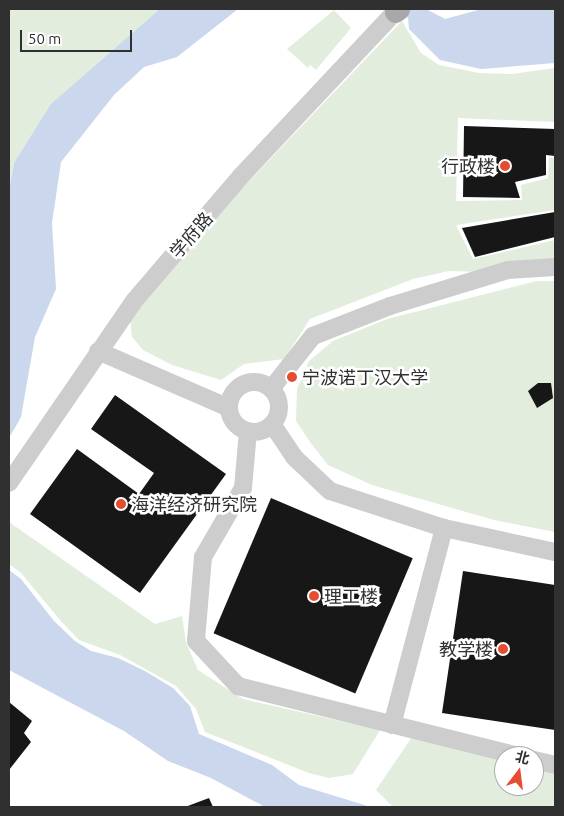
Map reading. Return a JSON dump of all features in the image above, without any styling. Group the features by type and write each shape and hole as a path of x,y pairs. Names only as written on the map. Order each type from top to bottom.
{"street":[{"name":"学府路","path":"9,482 134,301 241,176 397,11"},
{"path":"271,389 313,336 390,306 508,270 555,267"},
{"path":"98,351 229,408"},
{"path":"249,382 261,383 271,389 279,406 272,424 257,432 248,431 232,418 229,408 232,396 239,387 249,382"},
{"path":"272,424 294,457 330,491 444,528 555,552"},
{"path":"248,431 243,488 203,557 196,641 238,686 494,750"},
{"path":"392,726 444,528"}],"green space":[{"path":"9,9 165,9 14,163 9,190"},
{"path":"334,10 351,28 316,70 310,65 308,68 287,49"},
{"path":"402,21 421,53 439,65 479,73 512,74 555,68 555,122 458,118 456,201 522,200 521,185 548,178 549,157 555,158 555,210 456,225 473,259 555,240 555,264 483,272 449,271 413,279 310,319 284,359 244,364 221,380 172,365 143,350 132,337 130,319 230,201"},
{"path":"537,281 555,281 555,532 494,520 372,485 328,465 296,421 297,389 309,361 333,341 387,319"},
{"path":"9,522 155,624 182,616 186,642 198,670 243,699 380,730 353,774 329,778 309,773 205,732 196,709 176,686 120,655 79,640 21,573 9,564"},
{"path":"412,737 494,758 494,796 544,796 544,770 555,773 555,807 393,807 376,790"}],"water":[{"path":"160,9 238,9 177,57 144,67 114,95 61,162 52,223 56,289 35,337 21,417 9,438 9,190 14,163 51,104"},
{"path":"394,9 426,9 445,19 482,9 555,9 555,63 481,69 440,60 409,29 408,18"},
{"path":"9,570 21,579 54,621 75,641 91,651 118,658 145,671 173,688 190,706 199,734 272,765 299,785 371,807 265,807 211,778 168,761 124,731 9,670"}],"building":[{"name":"行政楼","path":"464,126 555,129 555,156 546,155 546,175 515,182 520,198 463,197"},
{"name":"行政楼","path":"555,212 555,237 475,257 462,228"},
{"path":"538,383 551,383 553,398 537,408 528,391"},
{"name":"海洋经济研究院","path":"115,395 226,474 140,593 30,514 77,449 139,494 154,473 91,429"},
{"name":"理工楼","path":"271,498 413,558 355,693 214,633"},
{"name":"教学楼","path":"463,571 555,585 555,730 442,713"},
{"path":"9,702 32,721 24,733 31,742 9,770"},
{"path":"209,798 213,807 185,807"}],"place":[{"name":"行政楼","path":"505,166"},
{"name":"宁波诺丁汉大学","path":"292,377"},
{"name":"海洋经济研究院","path":"121,504"},
{"name":"理工楼","path":"314,596"},
{"name":"教学楼","path":"503,649"}]}
